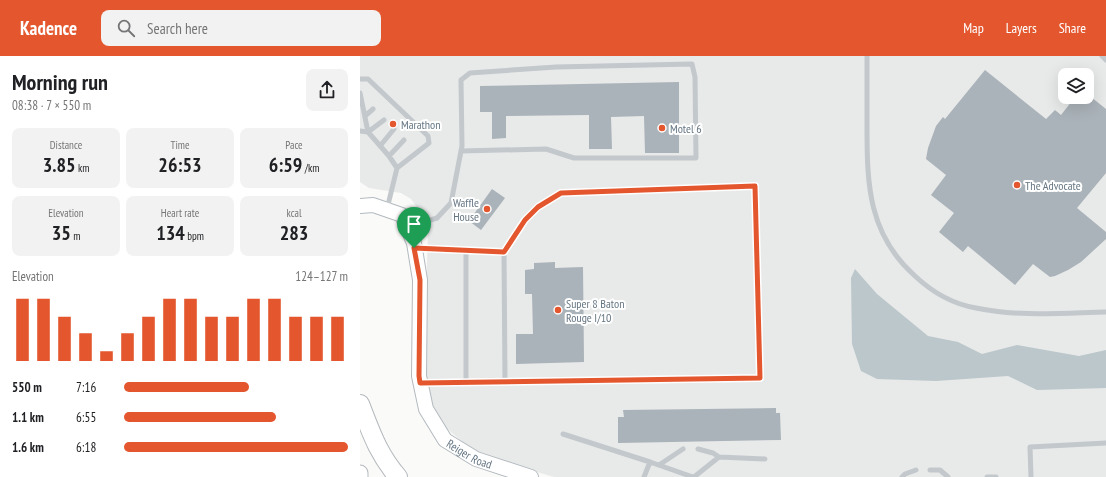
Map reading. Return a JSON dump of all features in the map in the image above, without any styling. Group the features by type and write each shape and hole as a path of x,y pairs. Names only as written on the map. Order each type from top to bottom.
{"highway":[{"path":"360,404 376,445 387,464 398,477"}],"street":[{"name":"Reiger Road","path":"360,206 373,205 402,215 414,243 420,280 420,383 426,409 444,440 476,459 531,477"}],"lane":[{"path":"867,56 867,157 871,201 882,233 891,248 910,272 939,295 955,302 976,308 1019,313 1106,312"},
{"path":"1102,56 1106,60"},
{"path":"407,227 437,218 451,203 461,151 461,80 470,73 556,67 692,64 695,77 696,158 574,158 546,149 461,151"},
{"path":"360,79 368,79 395,108 415,127 428,136 429,143 397,168 387,210"},
{"path":"360,93 368,132 389,156 397,168"},
{"path":"365,116 372,109"},
{"path":"360,132 368,132 384,120"},
{"path":"380,146 394,129"},
{"path":"389,156 404,140"},
{"path":"420,383 466,382 505,382 760,378 755,186 561,193 538,207 525,220 504,252 505,382"},
{"path":"414,248 504,252"},
{"path":"466,250 466,382"},
{"path":"563,434 694,477 720,457"},
{"path":"1031,477 1030,447 1106,443"},
{"path":"659,465 683,449"},
{"path":"698,449 713,453 720,457 765,459"},
{"path":"644,477 650,462"},
{"path":"902,477 905,474 916,470"},
{"path":"930,470 940,470 948,477"},
{"path":"987,477 996,477"}],"shaded area":[{"path":"360,56 1106,56 1106,477 554,477 503,462 480,453 464,443 446,428 436,413 427,387 425,330 428,231 424,217 411,199 401,193 369,188 360,182"},
{"path":"855,269 877,294 928,336 958,342 982,354 1017,345 1079,356 1106,350 1106,388 1037,390 1008,376 936,381 877,379 861,371 852,344 851,278"}],"building":[{"name":"The Advocate","path":"985,70 1046,119 1055,110 1061,115 1070,104 1094,104 1094,99 1106,109 1106,173 1077,208 1106,232 1106,239 1081,262 1055,276 1050,277 1033,264 1015,285 968,246 963,252 939,232 954,213 931,195 946,175 926,159 928,148 936,126 943,117 945,119"},
{"name":"Motel 6","path":"679,82 679,153 645,153 644,116 611,117 612,149 589,149 589,115 506,116 506,138 492,139 492,112 480,112 480,86"},
{"name":"Waffle House","path":"492,189 505,198 481,230 469,221"},
{"name":"Super 8 Baton Rouge I/10","path":"555,262 555,268 583,267 584,362 516,364 516,334 533,334 532,294 525,294 525,270 534,269 534,263"},
{"path":"776,408 776,413 780,413 781,440 618,443 618,417 624,417 623,410"}],"place":[{"name":"Marathon","path":"393,124"},
{"name":"Motel 6","path":"662,128"},
{"name":"The Advocate","path":"1017,185"},
{"name":"Waffle House","path":"487,209"},
{"name":"Super 8 Baton Rouge I/10","path":"558,310"}],"route":[{"path":"755,186 760,378 420,383 420,280 414,248 504,252 525,220 538,207 561,193 755,186"}]}
